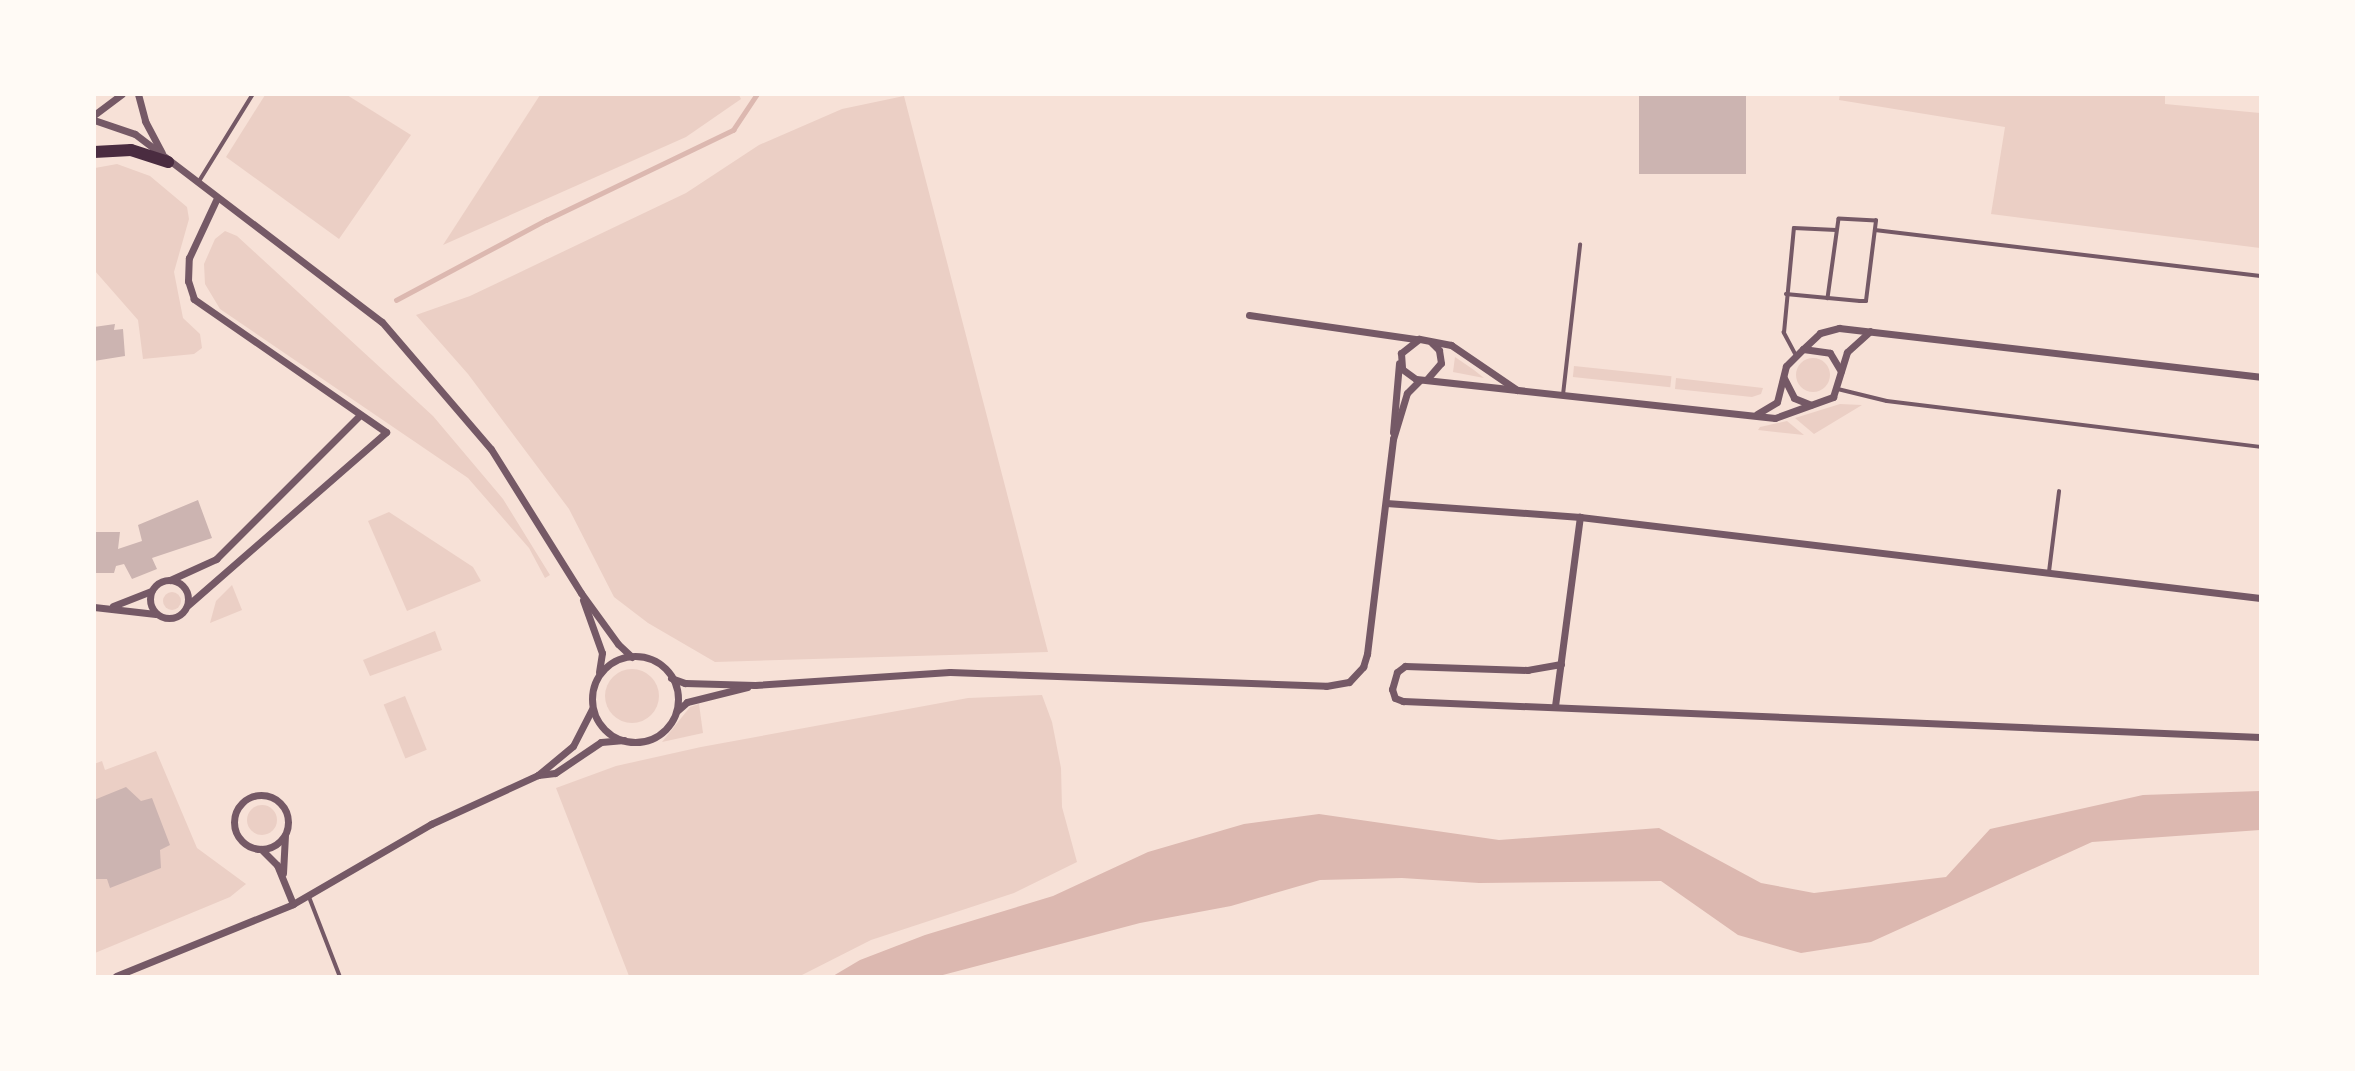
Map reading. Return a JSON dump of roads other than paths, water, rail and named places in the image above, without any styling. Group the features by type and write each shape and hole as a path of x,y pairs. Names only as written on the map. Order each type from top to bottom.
{"highway":[{"path":"94,152 131,150 168,162"}],"street":[{"path":"122,94 94,117 128,130 197,185 382,322 424,367 491,449 581,593 618,645 632,657"},
{"path":"138,94 150,134 168,162"},
{"path":"94,607 176,617 386,432 194,299 188,281 189,258 217,198"},
{"path":"1249,315 1425,339 1464,351 1517,390"},
{"path":"1745,415 1762,412 1774,404 1784,374 1795,354 1804,349 1815,335 1831,328 2260,377"},
{"path":"1400,357 1405,373 1421,380 1780,417 1825,402 1838,389 1847,352 1870,331"},
{"path":"598,678 614,662 632,657 653,660 671,678 685,683 755,685 950,671 1331,686 1353,680 1363,667 1372,617 1394,439 1400,357 1405,346 1415,339"},
{"path":"1394,439 1407,393 1421,380 1436,373 1441,359 1437,346 1425,339"},
{"path":"1804,349 1830,353 1839,364 1841,379"},
{"path":"1784,374 1794,398 1814,405"},
{"path":"106,607 151,591 216,559 360,415"},
{"path":"1386,503 1580,517 2260,598"},
{"path":"1555,706 1580,517"},
{"path":"170,580 184,587 188,605"},
{"path":"151,591 150,604 157,614"},
{"path":"538,775 582,734 593,705 602,653 581,593"},
{"path":"1560,664 1528,670 1411,666 1399,670 1392,682 1394,697 1404,701 2260,737"},
{"path":"671,678 677,698 674,715"},
{"path":"116,976 293,904 408,835 538,775 555,773 601,742 654,737 687,702 755,685"},
{"path":"593,705 603,727 624,740"},
{"path":"284,877 261,849 246,845 236,832 235,814 249,797 263,794 282,804 288,819 284,877 293,904"},
{"path":"261,849 279,842 285,834"}],"lane":[{"path":"197,185 253,94"},
{"path":"1786,294 1828,298 1867,299 1877,221 1845,217 1839,219 1828,298"},
{"path":"1795,354 1784,333 1794,228 1836,229"},
{"path":"1875,230 2260,276"},
{"path":"1563,395 1580,245"},
{"path":"1838,389 1887,401 2260,447"},
{"path":"2049,572 2059,492"},
{"path":"309,896 340,976"}],"waterway":[{"path":"396,300 546,220 733,130 757,94"}]}
